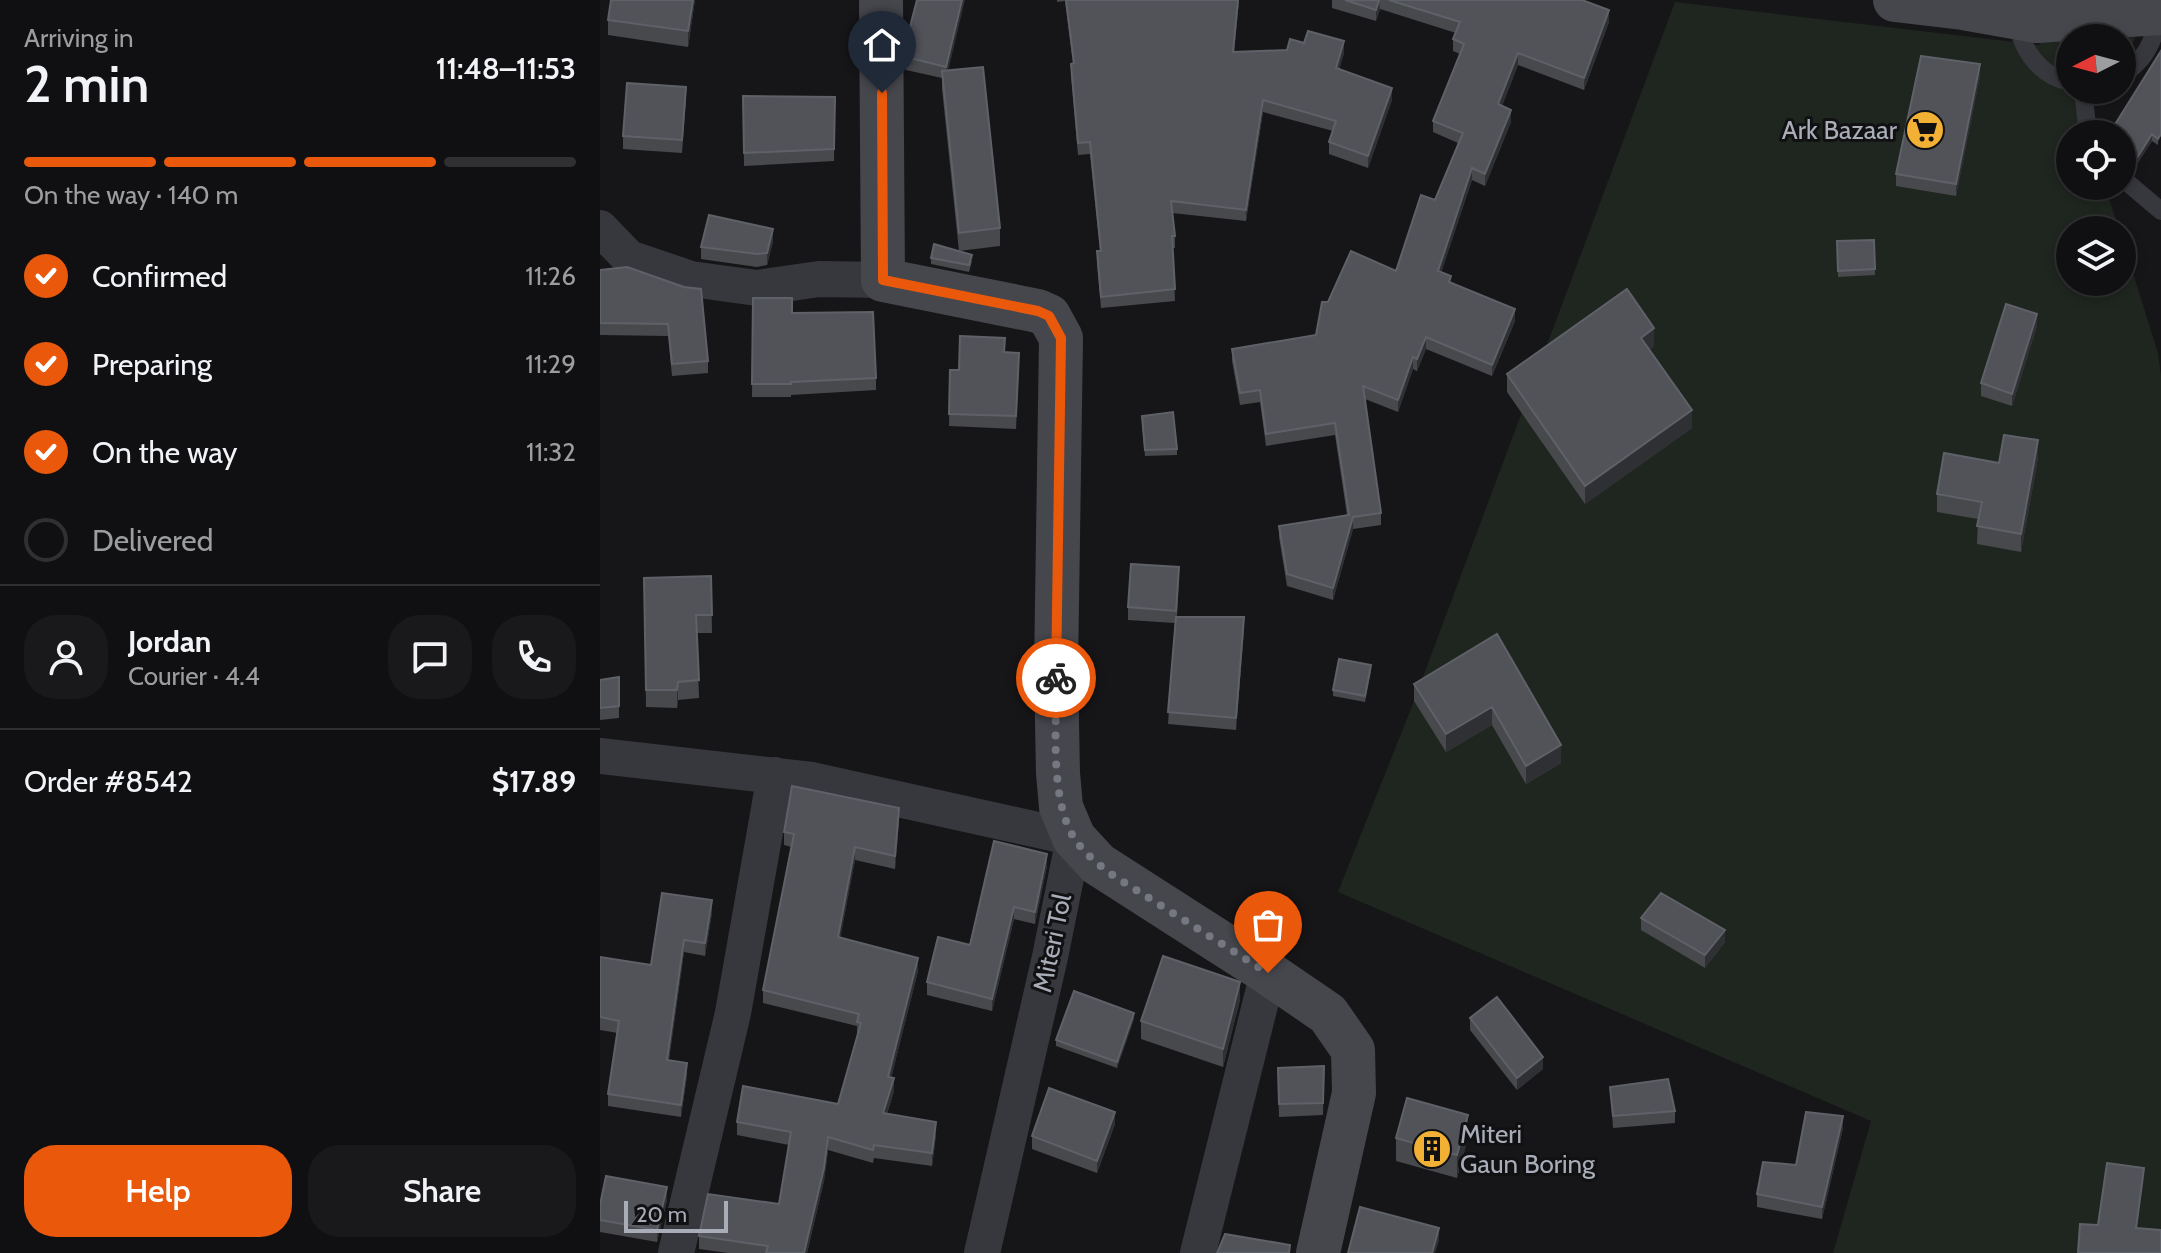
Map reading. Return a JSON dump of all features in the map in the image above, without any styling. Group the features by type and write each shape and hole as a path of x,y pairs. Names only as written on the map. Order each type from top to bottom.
{"main road":[{"path":"881,0 883,280 1038,311 1049,316 1061,338 1056,670 1058,773 1061,807 1074,838 1109,872 1328,1014 1353,1050 1354,1093 1318,1253"},
{"path":"1895,0 2037,21 2159,14"}],"street":[{"path":"600,228 629,258 691,279 757,288 819,279 883,280"},
{"path":"600,756 812,780 1074,838"},
{"path":"676,1253 733,1013 775,775"},
{"name":"Miteri Tol","path":"982,1253 1074,838"},
{"path":"1198,1253 1268,973"}],"lane":[{"path":"2136,63 2144,56 2152,40 2159,14"},
{"path":"2017,18 2024,48 2035,62 2056,77"},
{"path":"2136,190 2161,211"}],"shaded area":[{"path":"1675,2 2040,45 2034,32 2056,31 2056,104 2079,104 2085,120 2056,120 2056,200 2109,200 2115,216 2056,216 2056,296 2136,296 2136,283 2158,353 2161,376 2161,1253 1833,1253 1871,1121 1338,892 1414,701"}],"building":[{"path":"611,0 693,0 688,31 608,20"},
{"path":"917,0 962,0 946,67 906,57 906,42"},
{"path":"1066,0 1238,0 1233,52 1287,50 1290,39 1304,43 1308,31 1344,41 1336,68 1392,88 1368,156 1329,142 1336,121 1263,100 1246,210 1171,201 1175,236 1172,236 1175,289 1101,297 1097,251 1101,251 1090,142 1078,143 1071,64 1074,63"},
{"path":"1345,0 1379,0 1376,10"},
{"path":"1389,0 1582,0 1609,10 1584,78 1518,53 1498,104 1511,110 1485,174 1472,168 1438,271 1451,276 1449,282 1515,309 1492,365 1426,337 1417,359 1413,357 1398,400 1363,386 1381,513 1353,517 1333,588 1287,574 1279,526 1349,515 1335,423 1266,434 1260,390 1240,393 1232,349 1316,335 1322,302 1328,302 1351,251 1396,271 1421,195 1435,200 1463,133 1433,121 1464,44 1453,39 1460,22"},
{"path":"2161,51 2161,134 2158,139 2152,134 2137,158 2136,120 2118,120 2128,104 2136,104 2136,91"},
{"path":"1921,56 1980,64 1956,184 1896,174"},
{"path":"983,67 1000,228 959,233 942,71"},
{"path":"627,83 686,87 682,140 623,136"},
{"path":"743,96 835,97 834,149 744,153"},
{"path":"709,215 773,229 767,253 701,247"},
{"path":"1874,240 1875,269 1838,271 1837,241"},
{"path":"934,244 972,255 969,265 931,258"},
{"path":"627,267 684,287 701,289 708,361 672,364 668,324 600,323 600,270"},
{"path":"1627,289 1654,328 1641,338 1692,410 1585,486 1507,374"},
{"path":"753,298 792,298 792,313 873,312 876,378 752,384"},
{"path":"2006,304 2037,314 2012,394 1981,383"},
{"path":"960,336 1005,338 1004,352 1019,353 1016,416 949,414 950,370 959,370"},
{"path":"1173,412 1177,449 1145,450 1142,416"},
{"path":"2004,435 2038,440 2021,534 1977,526 1982,502 1937,494 1944,453 1999,463"},
{"path":"1131,564 1179,567 1176,611 1128,607"},
{"path":"711,576 712,615 696,615 699,680 678,682 677,690 646,690 644,578"},
{"path":"1176,617 1244,617 1236,718 1168,712"},
{"path":"1497,634 1561,745 1526,766 1492,707 1446,734 1414,684"},
{"path":"1339,659 1371,665 1365,696 1333,690"},
{"path":"619,677 619,706 600,708 600,680"},
{"path":"792,786 899,808 895,856 855,847 838,937 918,958 888,1077 894,1078 883,1113 936,1122 932,1153 874,1145 873,1150 828,1137 804,1253 766,1253 768,1246 699,1236 708,1194 779,1204 791,1132 737,1122 743,1086 838,1104 861,1023 857,1022 859,1014 763,990 794,834 784,832"},
{"path":"994,841 1047,854 1035,912 1014,907 992,999 927,982 938,937 970,945"},
{"path":"662,893 712,900 705,943 684,940 667,1060 687,1063 681,1105 608,1094 619,1021 600,1017 600,957 651,965"},
{"path":"1661,893 1725,930 1705,955 1641,918"},
{"path":"1163,956 1240,982 1223,1049 1141,1021"},
{"path":"1074,991 1134,1013 1117,1062 1056,1040"},
{"path":"1497,997 1543,1057 1517,1078 1470,1018"},
{"path":"1324,1066 1323,1103 1279,1104 1278,1068"},
{"path":"1668,1079 1675,1111 1613,1116 1610,1087"},
{"path":"1049,1088 1115,1112 1097,1161 1032,1136"},
{"path":"1407,1098 1468,1115 1457,1155 1396,1138"},
{"path":"1806,1112 1843,1116 1822,1207 1757,1194 1763,1162 1796,1165"},
{"path":"2107,1163 2144,1168 2136,1228 2161,1230 2161,1253 2078,1253 2080,1224 2098,1225"},
{"path":"606,1176 667,1187 657,1230 600,1220"},
{"path":"1360,1207 1439,1228 1432,1253 1348,1253"},
{"path":"1225,1234 1290,1245 1289,1253 1217,1253"}],"way so far":[{"path":"1056,678 1061,807 1074,838 1098,864 1131,888 1268,973"}],"place":[{"name":"Ark Bazaar","path":"1925,130"},
{"name":"Miteri Gaun Boring","path":"1432,1149"}],"route":[{"path":"882,93 883,280 1038,311 1049,316 1061,338 1056,678"}]}
